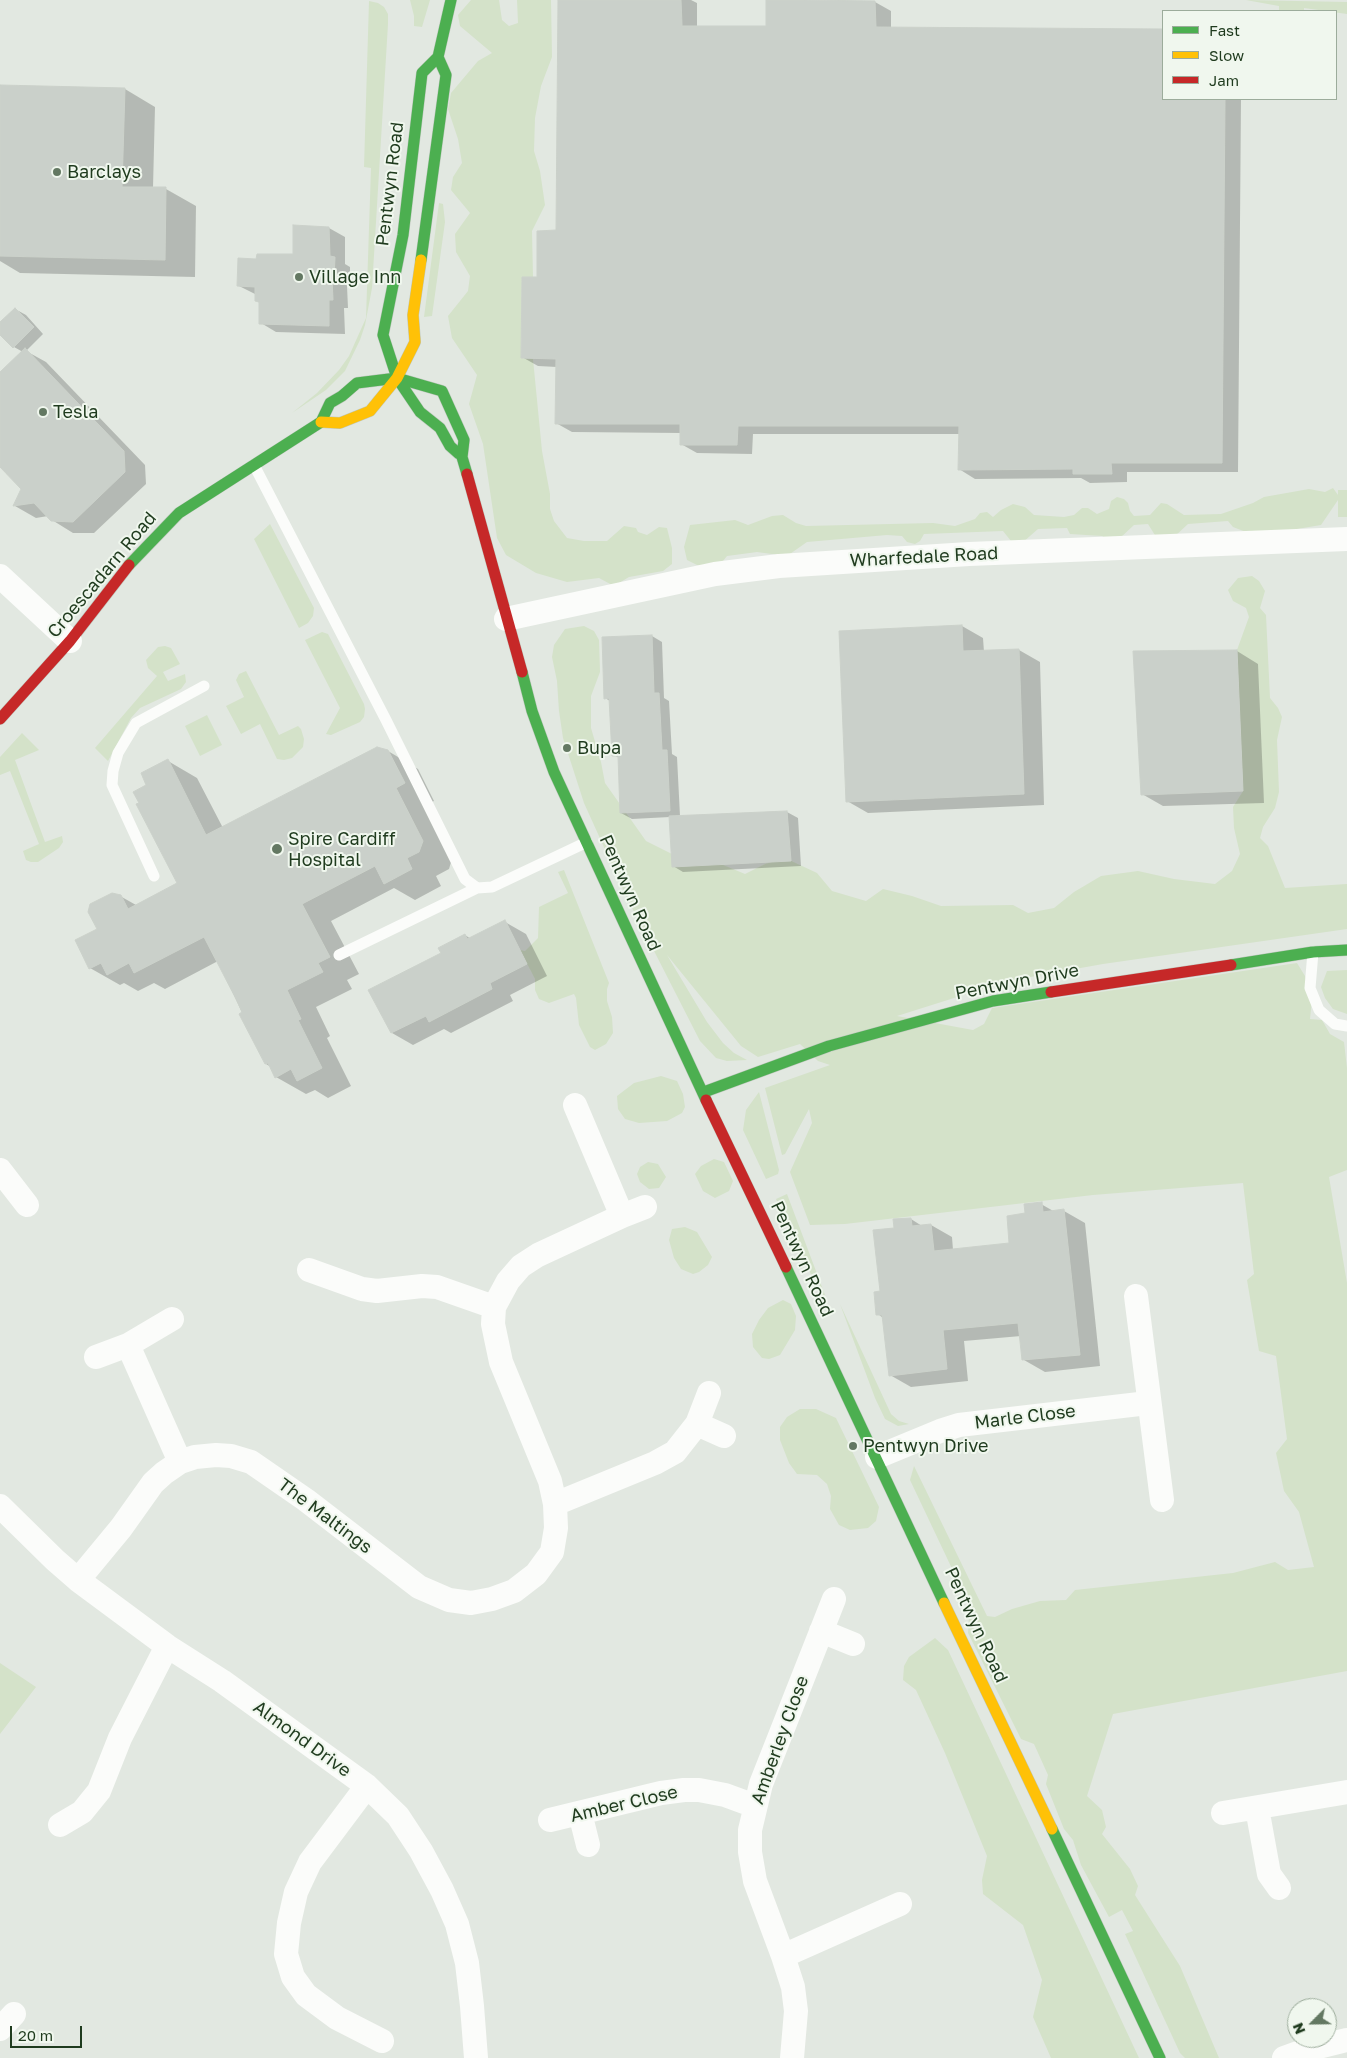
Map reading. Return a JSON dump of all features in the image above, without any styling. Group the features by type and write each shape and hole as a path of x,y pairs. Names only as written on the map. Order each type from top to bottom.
{"street":[{"name":"Pentwyn Road","path":"451,0 438,57 422,73 403,234 382,334 397,378 420,412 440,428 450,446 462,456"},
{"path":"397,378 415,342 413,315 446,75 438,57"},
{"name":"Pentwyn Road","path":"397,378 442,391 464,440 462,456 475,497 506,619 532,711 554,772 602,872 632,943 1160,2058"},
{"name":"Croescadarn Road","path":"321,422 340,423 370,411 397,378"},
{"name":"Croescadarn Road","path":"0,719 70,641 135,558 159,531 179,513 321,422 330,403 342,396 356,383 397,378"},
{"name":"Wharfedale Road","path":"506,619 715,574 779,566 969,554 1347,539"},
{"path":"0,576 70,641"},
{"name":"Pentwyn Drive","path":"704,1092 829,1046 992,1001 1313,952 1347,950"},
{"path":"575,1105 622,1216"},
{"path":"2,1176 27,1205"},
{"name":"The Maltings","path":"78,1580 121,1528 153,1483 180,1462 195,1457 216,1455 231,1456 251,1462 306,1500 419,1586 449,1600 471,1603 492,1599 514,1591 536,1574 552,1552 556,1528 555,1504 550,1481 501,1362 493,1324 494,1307 508,1281 521,1266 622,1216 645,1207"},
{"path":"310,1270 362,1289 377,1291 422,1286 449,1289 494,1307"},
{"path":"1136,1296 1148,1403 1162,1500"},
{"path":"96,1357 128,1345 172,1319"},
{"path":"128,1345 180,1462"},
{"path":"555,1504 655,1463 675,1452 698,1424 709,1393"},
{"name":"Marle Close","path":"877,1457 959,1425 1148,1403"},
{"path":"698,1424 724,1436"},
{"name":"Almond Drive","path":"0,1506 78,1580 167,1646 222,1681 367,1786 398,1816 421,1851 442,1890 457,1924 467,1964 476,2058"},
{"name":"Amberley Close","path":"792,2058 796,2012 792,1986 755,1881 750,1852 750,1830 761,1784 834,1599"},
{"path":"821,1631 853,1644"},
{"path":"60,1826 82,1812 99,1791 120,1738 167,1646"},
{"path":"367,1786 310,1862 296,1892 289,1923 286,1954 293,1977 306,1995 337,2018 382,2041"},
{"name":"Amber Close","path":"550,1820 661,1793 684,1790 699,1790 725,1795 755,1806"},
{"path":"1223,1813 1347,1792"},
{"path":"1257,1808 1269,1874 1279,1888"},
{"path":"580,1813 588,1844"},
{"path":"783,1956 900,1904"},
{"path":"1284,2058 1306,2050 1346,2042"}],"lane":[{"path":"254,465 386,720 465,880 477,888"},
{"path":"154,876 112,785 112,771 118,753 136,723 204,686"},
{"path":"339,954 477,888 492,887 587,842"},
{"path":"1313,952 1310,988 1316,1002 1320,1010 1335,1024 1347,1026"}],"green space":[{"path":"410,0 430,0 422,27 414,26 414,16"},
{"path":"471,0 499,0 502,20 509,26 518,23 517,0 551,0 552,57 541,86 535,118 534,151 540,171 545,205 532,231 533,277 522,277 521,358 533,359 542,451 550,494 550,509 554,521 567,538 584,541 607,541 624,526 636,528 638,532 647,535 659,527 667,528 672,548 672,564 663,571 629,577 614,586 599,578 567,582 536,573 506,555 497,538 483,444 469,404 477,375 452,338 448,316 468,291 470,276 456,252 455,234 470,213 451,190 453,177 462,163 458,139 448,109 451,93 478,61 492,53 460,26 458,15"},
{"path":"1246,0 1347,2 1347,14 1337,13 1337,10 1304,8 1304,10 1279,10 1279,6"},
{"path":"369,1 384,7 388,14 372,288 365,325 345,371 326,390 292,413 317,393 339,370 349,356 366,318 371,168 364,167"},
{"path":"439,203 443,204 445,222 432,316 424,317"},
{"path":"1333,488 1338,495 1338,490 1347,490 1347,517 1338,517 1338,500 1321,525 1273,533 1246,532 1233,527 1228,521 1188,524 1173,538 1158,540 1148,524 1134,525 1119,539 1108,541 1102,536 1070,534 1067,528 1038,529 1022,543 1015,546 1003,531 924,534 920,541 915,544 907,542 902,536 887,535 807,542 787,556 757,552 727,556 719,566 708,567 697,565 687,560 684,547 690,525 735,520 748,525 772,516 783,515 796,523 806,526 933,523 955,526 975,519 980,513 987,512 993,517 1001,510 1013,504 1025,507 1034,515 1064,517 1074,515 1082,508 1088,508 1097,514 1109,509 1111,501 1117,497 1124,499 1128,503 1130,511 1134,516 1150,515 1161,503 1167,504 1184,515 1221,514 1253,503 1264,497 1309,489 1325,492"},
{"path":"270,524 314,608 313,616 308,623 299,628 254,539"},
{"path":"1252,576 1259,581 1265,591 1260,608 1266,615 1270,698 1282,717 1277,740 1279,792 1275,808 1263,827 1260,838 1268,846 1285,888 1347,884 1347,929 1103,964 1008,981 897,1016 973,1030 984,1024 992,1008 1297,963 1305,976 1312,1000 1310,1019 1322,1020 1330,1034 1344,1042 1347,1068 1347,1170 1329,1177 1347,1283 1347,1671 1113,1714 1087,1796 1102,1810 1106,1827 1102,1834 1130,1869 1138,1886 1135,1895 1180,1966 1219,2058 1185,2058 1180,2053 1125,1934 1133,1931 1122,1910 1109,1917 1081,1865 1073,1840 1064,1829 1046,1784 1048,1775 1034,1744 1021,1739 968,1633 969,1618 974,1615 910,1480 914,1466 987,1616 995,1617 1012,1609 1040,1601 1066,1600 1075,1590 1233,1573 1275,1562 1288,1570 1314,1567 1299,1512 1284,1491 1276,1453 1287,1439 1276,1356 1259,1351 1247,1280 1254,1274 1243,1183 1093,1195 845,1224 810,1225 790,1172 812,1123 809,1109 785,1154 782,1155 765,1088 830,1065 818,1061 800,1044 758,1057 741,1046 667,955 707,1022 723,1043 734,1053 747,1060 727,1061 716,1058 700,1041 627,898 584,803 563,738 557,681 552,657 554,645 565,629 584,626 594,631 599,640 600,672 591,696 591,728 605,783 646,841 676,856 704,857 745,874 765,864 785,858 817,873 832,891 866,901 883,889 941,906 1013,905 1028,913 1054,908 1074,892 1101,876 1138,871 1174,879 1215,884 1232,871 1240,854 1234,828 1233,807 1243,791 1237,650 1249,617 1246,608 1233,601 1228,590 1238,578"},
{"path":"322,632 328,634 365,709 364,717 360,722 331,735 326,734 340,708 305,640"},
{"path":"165,646 171,648 180,664 163,672 168,681 185,674 186,682 181,689 140,708 131,718 108,761 95,748 157,676 148,668 146,660 158,647"},
{"path":"246,671 279,735 298,726 301,729 304,739 303,747 292,758 277,759 260,724 241,734 226,706 244,697 236,680 239,674"},
{"path":"207,715 222,745 200,756 185,726"},
{"path":"22,733 39,750 15,760 45,842 62,836 63,842 59,848 38,862 26,860 23,851 39,844 10,771 0,775 0,757"},
{"path":"564,870 609,983 607,1001 612,1017 613,1033 606,1044 595,1050 590,1047 579,1025 574,994 549,1003 539,999 535,990 535,979 520,950 525,951 538,938 539,907 568,893 558,872"},
{"path":"1347,970 1347,1014 1333,1009 1325,998 1321,987 1327,971"},
{"path":"661,1076 677,1081 683,1094 685,1107 682,1113 667,1121 639,1123 625,1119 618,1109 617,1096 634,1083"},
{"path":"759,1092 779,1170 778,1174 766,1179 743,1130 746,1110"},
{"path":"714,1159 724,1162 733,1181 729,1191 715,1198 703,1191 695,1174 701,1166"},
{"path":"648,1162 658,1164 666,1177 659,1188 649,1189 640,1182 637,1174 640,1167"},
{"path":"787,1194 825,1295 821,1296 776,1199"},
{"path":"685,1227 697,1232 712,1257 708,1265 693,1274 681,1269 674,1258 669,1240 672,1229"},
{"path":"783,1300 791,1304 796,1316 795,1330 780,1355 769,1359 762,1358 753,1347 752,1334 768,1308"},
{"path":"840,1304 891,1414 899,1421 909,1424 898,1426 885,1419 875,1398"},
{"path":"800,1409 816,1409 836,1418 879,1507 876,1521 868,1528 850,1530 839,1525 830,1509 831,1496 827,1484 817,1475 797,1474 789,1463 780,1440 780,1427 787,1417"},
{"path":"935,1638 948,1650 1139,2058 1051,2058 1033,2017 1042,1980 1023,1925 983,1894 982,1880 987,1856 945,1753 916,1690 903,1680 904,1666 909,1657"},
{"path":"0,1663 36,1687 0,1734"}],"building":[{"path":"558,0 681,0 682,26 766,26 766,0 804,0 875,1 876,27 1162,29 1162,100 1225,100 1222,463 1111,463 1112,474 1073,474 1073,469 958,470 959,426 738,426 737,445 680,445 680,424 555,424 556,359 521,358 522,277 537,277 537,231 556,230"},
{"name":"Barclays","path":"0,85 125,88 122,187 166,187 165,260 0,256"},
{"path":"293,225 329,227 330,256 335,257 334,278 332,278 333,300 329,300 329,326 259,324 259,302 255,301 255,287 237,286 238,258 256,259 257,254 293,254"},
{"path":"15,308 34,327 13,348 0,335 0,322"},
{"name":"Tesla","path":"25,348 124,451 125,472 73,522 51,521 34,503 13,506 21,489 0,467 0,372"},
{"path":"962,625 963,651 1019,649 1024,794 846,802 839,631"},
{"path":"652,635 654,693 659,693 662,750 667,750 670,811 620,813 618,756 612,756 609,698 604,699 602,637"},
{"path":"1237,650 1243,791 1141,795 1133,651"},
{"path":"377,747 388,750 405,783 396,788 423,841 419,852 407,858 412,869 384,884 375,866 302,904 330,957 318,963 323,972 287,990 301,1019 298,1020 322,1068 297,1081 291,1069 275,1078 268,1063 265,1064 239,1014 242,1012 204,937 134,973 129,963 107,975 101,963 89,969 75,940 97,929 88,912 90,904 112,893 121,895 128,909 177,883 136,804 139,803 133,792 146,785 141,773 168,759 206,835"},
{"path":"787,811 791,861 672,867 669,816"},
{"path":"505,920 527,964 490,983 492,989 429,1022 426,1016 391,1033 368,990 441,953 438,948 465,934 467,939"},
{"path":"1042,1202 1043,1212 1064,1209 1080,1355 1022,1360 1018,1323 943,1330 947,1369 889,1376 882,1315 876,1315 874,1292 880,1291 873,1230 894,1228 893,1219 911,1218 912,1226 931,1224 934,1251 1009,1243 1007,1216 1025,1213 1024,1204"}],"traffic: fast":[{"path":"451,0 438,57 422,73 403,235 383,335 397,378 420,412 440,428 450,446 459,454"},
{"path":"421,260 446,75 438,57"},
{"path":"129,565 179,513 321,422 330,403 342,396 357,383 397,378 442,391 464,440 462,457 467,474"},
{"path":"522,672 532,711 554,772 706,1100"},
{"path":"1231,965 1313,952 1347,950"},
{"path":"704,1092 829,1046 993,1001 1051,992"},
{"path":"786,1267 944,1603"},
{"path":"1052,1829 1160,2058"}],"traffic: slow":[{"path":"321,422 340,423 370,411 397,378 415,342 413,315 421,260"},
{"path":"944,1603 1052,1829"}],"traffic: jam":[{"path":"467,474 522,672"},
{"path":"0,719 70,641 129,565"},
{"path":"1051,992 1231,965"},
{"path":"706,1100 786,1267"}],"place":[{"name":"Barclays","path":"57,172"},
{"name":"Village Inn","path":"299,277"},
{"name":"Tesla","path":"43,412"},
{"name":"Bupa","path":"567,748"},
{"name":"Spire Cardiff Hospital","path":"277,849"},
{"name":"Pentwyn Drive","path":"853,1446"}]}
